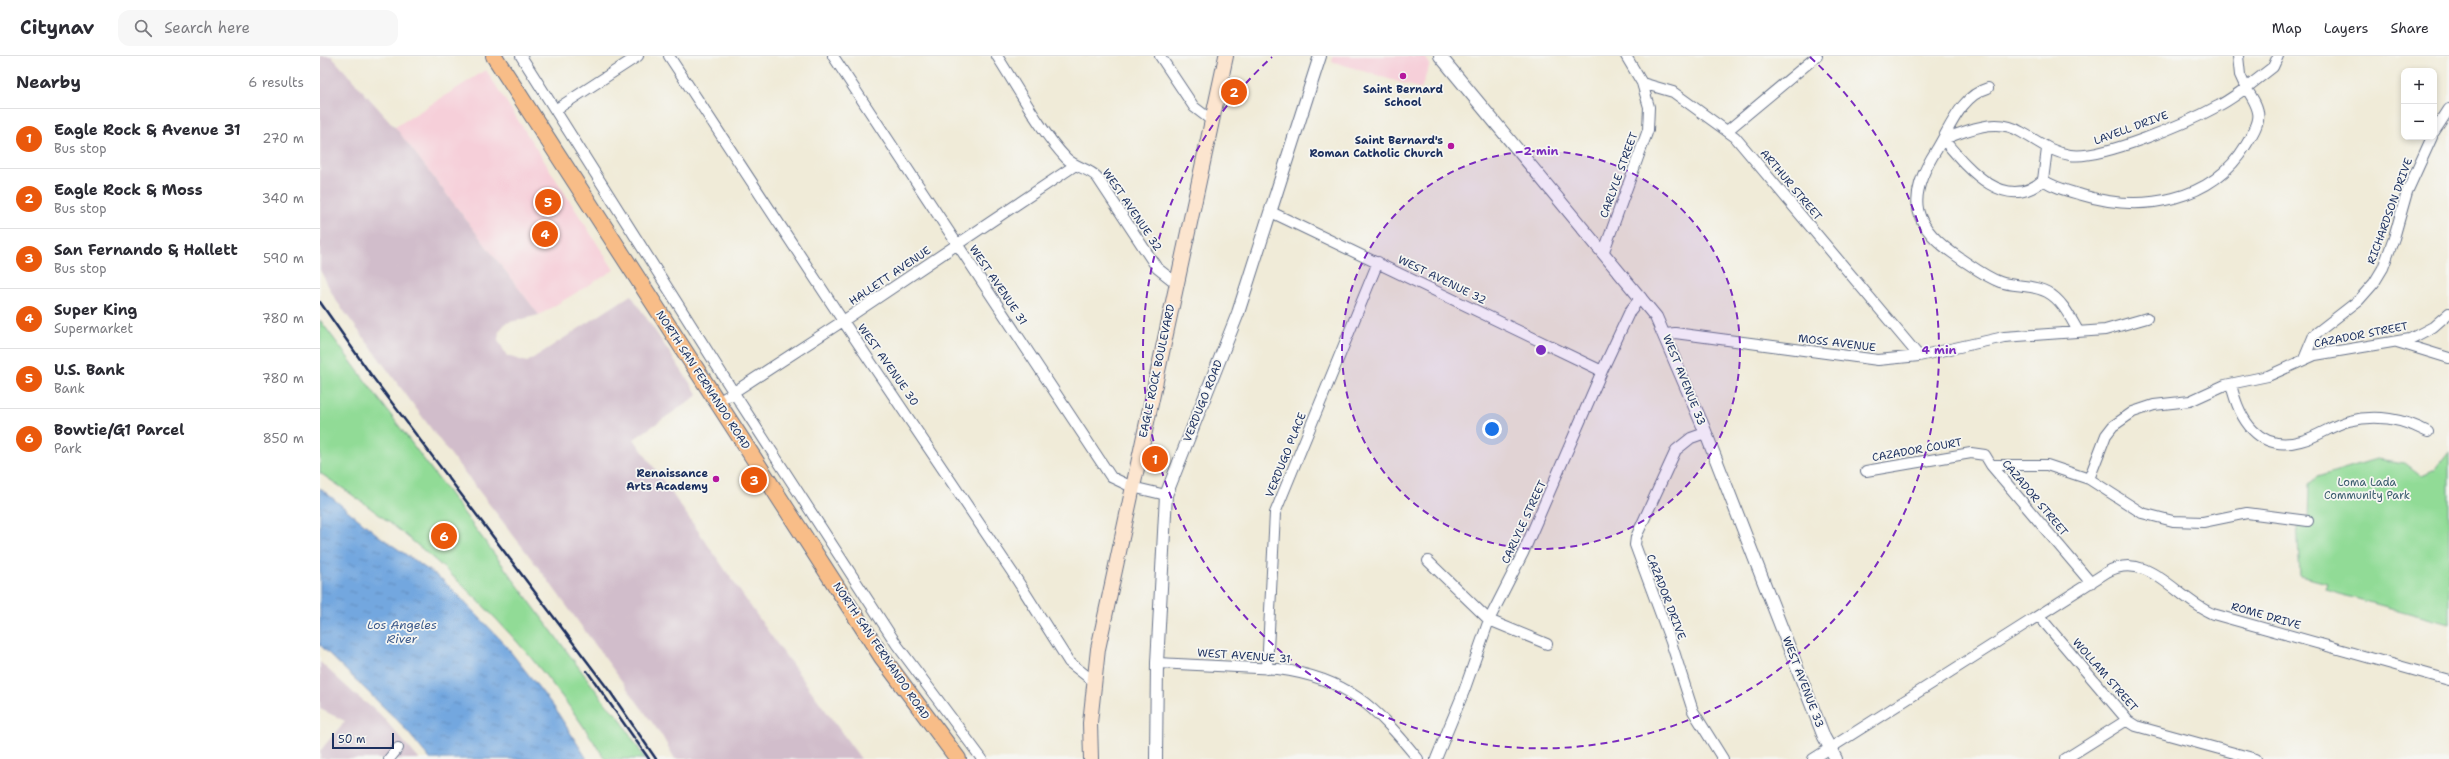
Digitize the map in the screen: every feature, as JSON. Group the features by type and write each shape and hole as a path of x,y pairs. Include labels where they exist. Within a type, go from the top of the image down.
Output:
{"main road":[{"name":"NORTH SAN FERNANDO ROAD","path":"494,56 882,657 958,759"},
{"name":"EAGLE ROCK BOULEVARD","path":"1091,759 1090,723 1093,681 1132,487 1226,56"}],"street":[{"name":"NORTH SAN FERNANDO ROAD","path":"521,56 734,393 897,645 982,759"},
{"path":"555,110 638,56"},
{"name":"WEST AVENUE 30","path":"669,56 843,321 1012,572 1069,662 1093,681"},
{"name":"WEST AVENUE 31","path":"833,56 1111,477 1132,487 1166,494"},
{"name":"WEST AVENUE 32","path":"997,56 1058,150 1074,166 1087,169 1097,177 1157,268 1176,283"},
{"path":"1160,56 1194,107 1211,120"},
{"name":"VERDUGO ROAD","path":"1156,759 1157,662 1166,494 1238,313 1320,56"},
{"name":"WEST AVENUE 33","path":"1440,56 1604,251 1656,317 1665,334 1705,433 1829,749 1836,759"},
{"path":"1626,56 1642,83"},
{"path":"1727,131 1817,56"},
{"path":"2043,180 2055,188 2115,202 2148,203 2183,196 2198,190 2224,172 2251,137 2257,122 2259,108 2246,88 2240,75 2238,56"},
{"name":"LAVELL DRIVE","path":"1943,139 1983,126 2001,125 2021,131 2047,148 2059,153 2082,156 2109,151 2207,112 2246,88 2273,67 2278,56"},
{"name":"CARLYLE STREET","path":"1604,251 1648,130 1649,107 1642,83"},
{"name":"ARTHUR STREET","path":"1642,83 1673,92 1735,137 1919,356"},
{"path":"1988,88 1967,99 1927,164 1918,186 1918,208 1926,229 1940,245 1989,277 2009,285 2038,288 2054,297 2062,304 2078,331"},
{"path":"2437,127 2449,109"},
{"path":"1943,139 1974,174 1992,186 2021,190 2035,187 2043,180 2047,148"},
{"name":"RICHARDSON DRIVE","path":"2304,359 2314,335 2359,300 2374,283 2383,268 2389,253 2407,192 2431,140"},
{"name":"HALLETT AVENUE","path":"717,403 843,321 1074,166"},
{"name":"WEST AVENUE 32","path":"1271,212 1378,262 1602,371"},
{"name":"VERDUGO PLACE","path":"1267,669 1275,514 1378,262"},
{"name":"CARLYLE STREET","path":"1436,759 1464,691 1490,620 1526,546 1602,371 1630,311 1641,297"},
{"name":"CAZADOR STREET","path":"1991,465 2047,465 2089,479 2102,441 2113,426 2122,418 2141,408 2190,401 2231,384 2268,376 2304,359 2326,353 2397,342 2422,334 2449,314"},
{"name":"MOSS AVENUE","path":"1665,334 1675,333 1878,360 1919,356 2004,337 2105,330 2147,318"},
{"path":"2397,342 2449,358"},
{"path":"2231,384 2237,407 2243,420 2259,435 2274,441 2300,442 2336,425 2362,418 2389,419 2406,422 2428,432"},
{"name":"CAZADOR DRIVE","path":"1705,433 1692,438 1676,450 1636,537 1636,545 1671,642 1693,711 1723,759"},
{"name":"CAZADOR COURT","path":"1866,472 1971,453 1985,455 1991,465"},
{"name":"CAZADOR STREET","path":"1991,465 2091,582"},
{"path":"2089,479 2142,513 2173,522 2203,522 2247,513 2308,521"},
{"path":"1428,561 1490,620 1547,644"},
{"name":"ROME DRIVE","path":"2091,582 2116,567 2139,565 2201,608 2213,614 2449,680"},
{"path":"1812,759 2040,616 2091,582"},
{"name":"WOLLAM STREET","path":"2040,616 2127,720 2136,726 2256,759"},
{"name":"WEST AVENUE 31","path":"1157,662 1267,669 1313,676 1357,696 1389,723 1418,759"},
{"path":"2065,759 2127,720"},
{"path":"389,759 398,748"}],"shaded area":[{"path":"320,56 331,56 395,127 539,315 506,323 499,331 498,340 507,356 527,362 631,295 698,395 634,439 772,637 861,759 675,759 662,736 544,575 438,438 335,299 320,270"},
{"name":"Saint Bernard School","path":"1333,56 1424,56 1430,64 1421,89 1331,61"},
{"path":"486,70 614,270 539,315 395,127"},
{"path":"320,662 358,697 379,713 419,759 320,759 320,751 345,721 320,709"}],"green space":[{"path":"320,320 606,704 619,717 645,759 605,759 577,717 546,676 513,637 478,601 441,566 402,533 362,502 320,473"},
{"name":"Loma Lada Community Park","path":"2449,452 2449,624 2325,590 2327,583 2300,576 2297,523 2308,521 2309,484 2317,477 2376,459 2405,463 2422,476 2435,470"}],"water":[{"name":"Los Angeles River","path":"320,488 379,536 444,581 502,641 554,707 587,759 430,759 401,724 320,645"}],"railway":[{"path":"320,302 371,375 611,693 656,759"},
{"path":"587,671 649,759"}],"place":[{"name":"Saint Bernard School","path":"1403,76"},
{"name":"Eagle Rock & Moss","path":"1234,92"},
{"name":"Saint Bernard's Roman Catholic Church","path":"1451,146"},
{"name":"U.S. Bank","path":"548,202"},
{"name":"Super King","path":"545,234"},
{"name":"Eagle Rock & Avenue 31","path":"1155,459"},
{"name":"Renaissance Arts Academy","path":"716,479"},
{"name":"San Fernando & Hallett","path":"754,480"},
{"name":"Bowtie/G1 Parcel","path":"444,536"}]}
